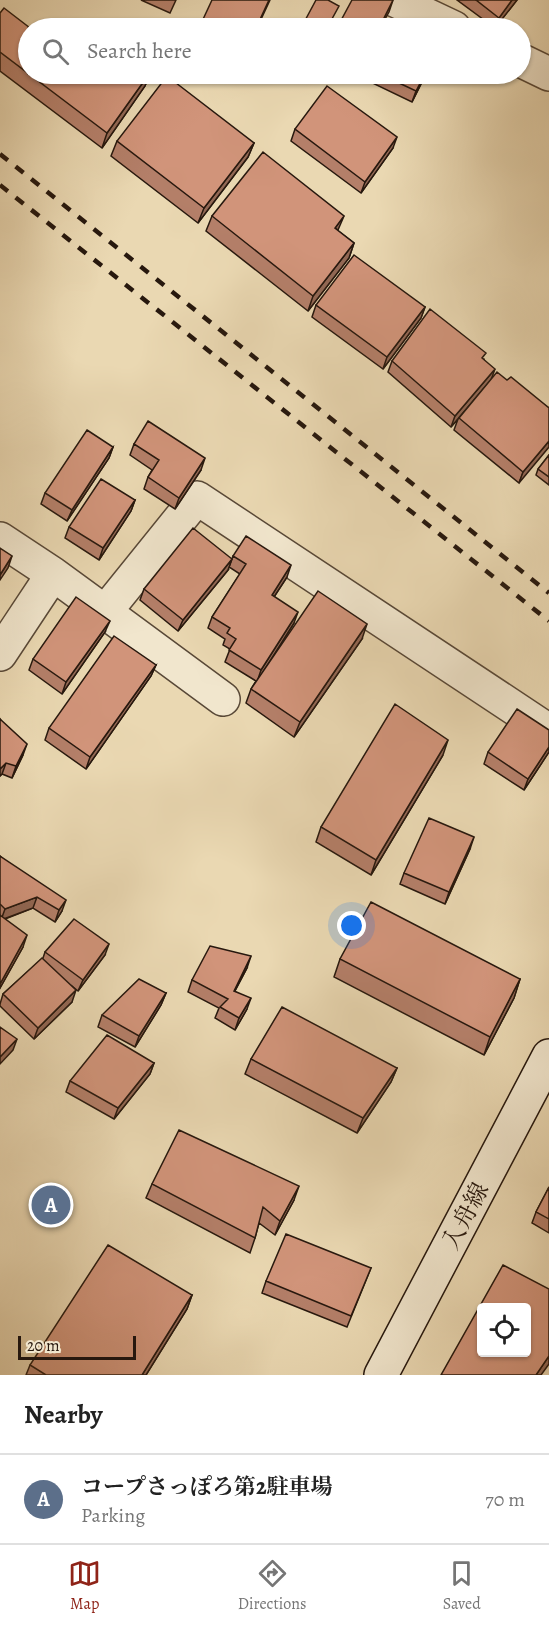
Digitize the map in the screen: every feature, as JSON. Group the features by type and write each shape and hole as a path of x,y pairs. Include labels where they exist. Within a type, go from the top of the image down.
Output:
{"street":[{"path":"395,0 433,18"},
{"path":"105,612 197,498 549,731"},
{"path":"0,539 53,574 223,699"},
{"path":"0,654 53,574"},
{"name":"入舟線","path":"381,1375 549,1056"}],"building":[{"path":"212,0 269,0 261,18 204,18"},
{"path":"316,0 328,0 339,6 332,18 306,18"},
{"path":"352,0 393,0 384,18 342,18"},
{"path":"476,0 512,0 499,18"},
{"path":"4,8 18,19 18,66 0,52 0,13"},
{"path":"42,84 142,84 107,133"},
{"path":"161,84 177,84 254,143 204,208 117,141"},
{"path":"401,84 420,84 416,91"},
{"path":"327,86 397,137 365,182 295,129"},
{"path":"263,152 344,216 335,228 354,243 313,296 212,216"},
{"path":"354,255 425,307 387,357 316,305"},
{"path":"430,309 486,353 482,358 495,369 455,416 392,361"},
{"path":"497,372 507,380 511,377 549,408 549,441 523,472 459,418"},
{"path":"148,421 205,458 179,498 148,477 159,460 134,444"},
{"path":"87,430 113,447 72,510 45,493"},
{"path":"549,455 549,477 538,469"},
{"path":"101,479 135,500 103,548 69,527"},
{"path":"193,528 232,559 183,620 144,589"},
{"path":"246,536 291,565 272,595 298,612 261,670 229,650 236,639 227,633 230,628 212,617 246,564 233,556"},
{"path":"0,548 12,556 0,575"},
{"path":"318,591 367,624 300,722 251,689"},
{"path":"76,597 110,621 66,682 33,659"},
{"path":"114,636 156,665 90,757 49,728"},
{"path":"395,704 448,740 376,860 321,827"},
{"path":"517,709 549,730 549,747 528,779 488,752"},
{"path":"0,719 27,744 16,766 6,763 0,769"},
{"path":"429,818 474,837 449,892 404,873"},
{"path":"0,856 66,900 59,910 37,897 5,909 0,904"},
{"path":"371,902 520,979 490,1037 340,959"},
{"path":"0,915 27,935 0,984"},
{"path":"74,919 109,944 83,980 45,952"},
{"path":"210,946 251,956 234,991 251,998 239,1018 220,1007 228,999 192,980"},
{"path":"42,958 76,990 38,1028 3,994"},
{"path":"139,979 166,993 139,1036 102,1015"},
{"path":"282,1007 397,1068 363,1118 251,1059"},
{"path":"0,1027 17,1039 0,1057"},
{"path":"107,1035 154,1063 118,1108 70,1081"},
{"path":"179,1130 299,1186 280,1221 263,1207 255,1238 152,1184"},
{"path":"549,1187 549,1219 536,1212"},
{"path":"286,1234 371,1268 351,1316 266,1281"},
{"path":"108,1245 192,1295 142,1375 46,1375 30,1365"},
{"path":"503,1265 549,1289 549,1356 536,1375 441,1375 477,1311 477,1357 531,1357 531,1303 482,1303"}],"railway":[{"path":"0,154 549,593"},
{"path":"0,185 549,621"}],"place":[{"name":"コープさっぽろ第2駐車場","path":"51,1205"}]}
